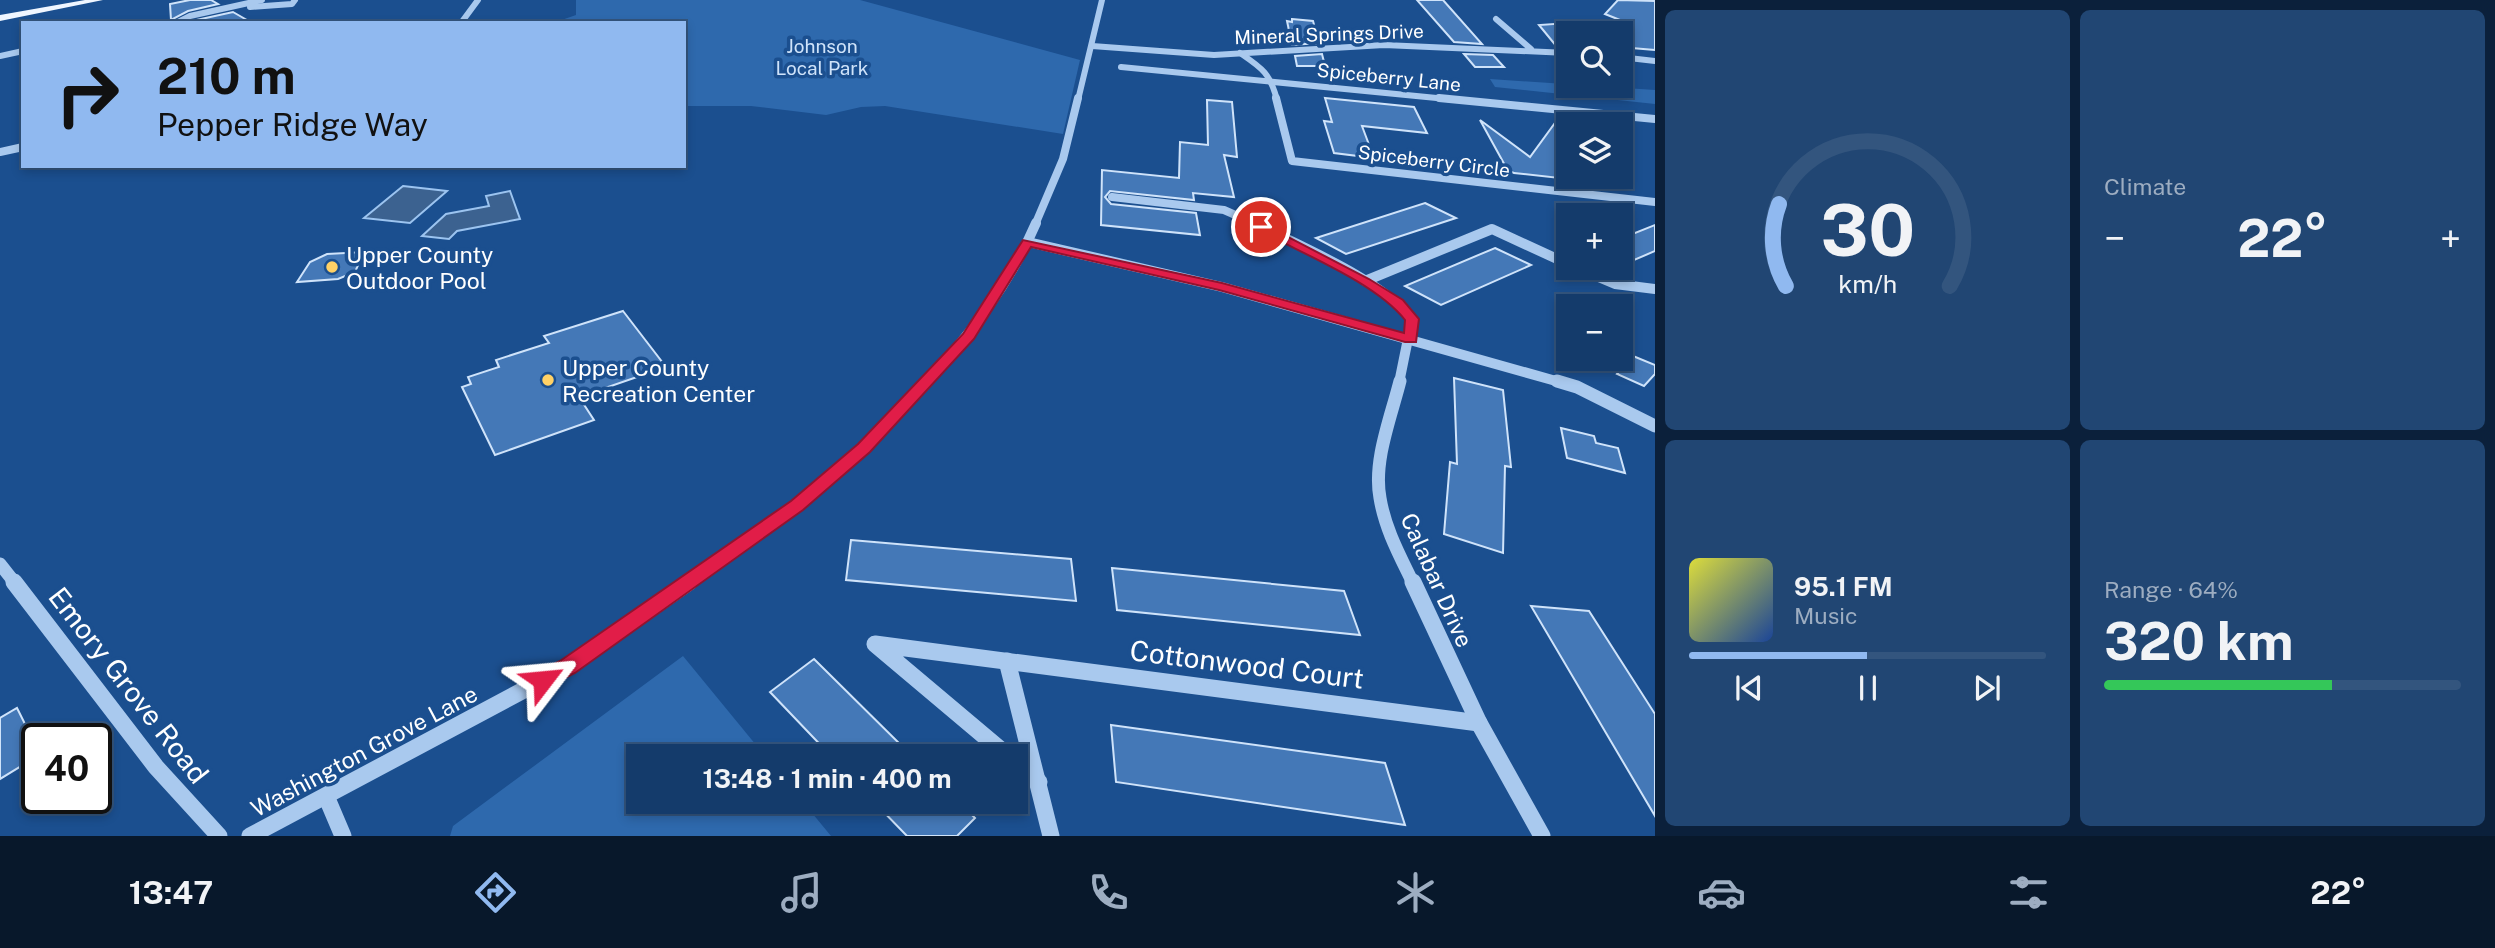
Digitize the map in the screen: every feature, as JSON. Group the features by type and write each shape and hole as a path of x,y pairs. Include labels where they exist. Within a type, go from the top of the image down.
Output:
{"main road":[{"path":"0,8 52,0"},
{"path":"0,18 99,0"}],"street":[{"path":"180,21 190,16 262,0"},
{"path":"236,6 279,7 292,4 295,0"},
{"path":"462,21 478,0"},
{"name":"Washington Grove Lane","path":"250,836 567,667 797,506 864,448 969,336 1028,242 1063,159 1102,0"},
{"path":"1496,19 1532,50"},
{"name":"Mineral Springs Drive","path":"1092,46 1182,54 1384,45 1556,52"},
{"path":"3,55 21,51"},
{"path":"1240,53 1264,70 1272,81"},
{"path":"1633,58 1655,61"},
{"name":"Spiceberry Lane","path":"1121,67 1655,119"},
{"name":"Spiceberry Circle","path":"1272,81 1292,161 1655,202"},
{"path":"0,152 21,147"},
{"name":"Calabar Drive","path":"1112,197 1224,210 1241,216 1364,281 1398,302 1412,319 1410,339 1381,459 1380,495 1387,527 1479,723 1542,836"},
{"path":"1364,281 1492,229 1556,258"},
{"path":"1028,242 1222,287 1577,387 1655,426"},
{"path":"1606,280 1615,284 1655,289"},
{"name":"Emory Grove Road","path":"0,564 156,767 219,836"},
{"name":"Cottonwood Court","path":"995,744 875,644 1479,723"},
{"path":"1007,661 1051,836"},
{"path":"1028,772 1039,782"},
{"path":"326,796 343,836"}],"green space":[{"name":"Johnson Local Park","path":"576,0 860,0 1080,60 1063,134 885,106 861,107 826,115 751,106 686,106 686,21 559,21 576,15"},
{"path":"1490,79 1556,83 1556,93 1495,87"},
{"path":"1633,89 1655,90 1655,104 1599,98 1633,98"},
{"path":"683,656 755,744 626,744 626,814 813,814 831,836 450,836 453,826"}],"shaded area":[{"path":"403,186 447,191 410,223 364,218"},
{"path":"510,191 520,219 457,231 449,239 422,236 446,214 489,206 486,196"}],"building":[{"path":"211,0 218,4 188,11 171,20 170,4"},
{"path":"1417,0 1443,0 1482,44 1454,42"},
{"path":"1618,0 1655,1 1655,50 1633,48 1633,21 1620,21 1605,14"},
{"path":"233,12 249,21 192,21"},
{"path":"1292,19 1313,21 1319,43 1292,45 1287,21 1292,22"},
{"path":"1556,24 1556,46 1539,25"},
{"path":"1322,54 1325,66 1297,66 1295,56"},
{"path":"1464,54 1493,55 1504,67 1475,67"},
{"path":"1325,98 1414,107 1427,133 1362,126 1374,158 1334,153 1324,121 1332,122"},
{"path":"1207,100 1232,102 1237,157 1224,155 1234,197 1193,193 1194,200 1110,191 1105,197 1111,204 1196,213 1200,235 1101,225 1102,170 1179,178 1180,142 1208,145"},
{"path":"1480,120 1530,157 1556,121 1556,178 1514,173 1507,169"},
{"path":"1425,203 1456,218 1346,254 1316,238"},
{"path":"1655,225 1655,251 1633,260 1633,234"},
{"path":"1495,248 1531,265 1441,305 1405,286"},
{"name":"Upper County Outdoor Pool","path":"364,252 355,272 338,279 297,282 310,262 327,254"},
{"name":"Upper County Recreation Center","path":"623,311 666,367 579,397 594,420 495,455 462,387 471,384 468,377 499,367 496,360 549,343 544,336"},
{"path":"1633,356 1655,365 1655,374 1644,386 1617,374 1620,371 1633,371"},
{"path":"1454,378 1503,390 1511,467 1505,466 1503,553 1444,534 1450,462 1457,464"},
{"path":"1561,428 1594,436 1596,443 1618,448 1625,473 1567,458"},
{"path":"851,540 1071,559 1076,601 846,580"},
{"path":"1112,568 1344,591 1360,635 1117,610"},
{"path":"1531,606 1589,611 1655,714 1655,816"},
{"path":"814,659 900,744 820,744 770,692"},
{"path":"17,708 24,723 21,723 21,766 0,779 0,718"},
{"path":"1111,725 1385,763 1405,825 1116,782"},
{"path":"886,814 971,814 975,818 957,836 907,836"}],"place":[{"name":"Upper County Outdoor Pool","path":"332,267"},
{"name":"Upper County Recreation Center","path":"548,380"}],"route":[{"path":"543,680 567,667 797,506 864,448 969,336 1028,242 1222,287 1410,339 1412,319 1398,302 1261,227"}]}
